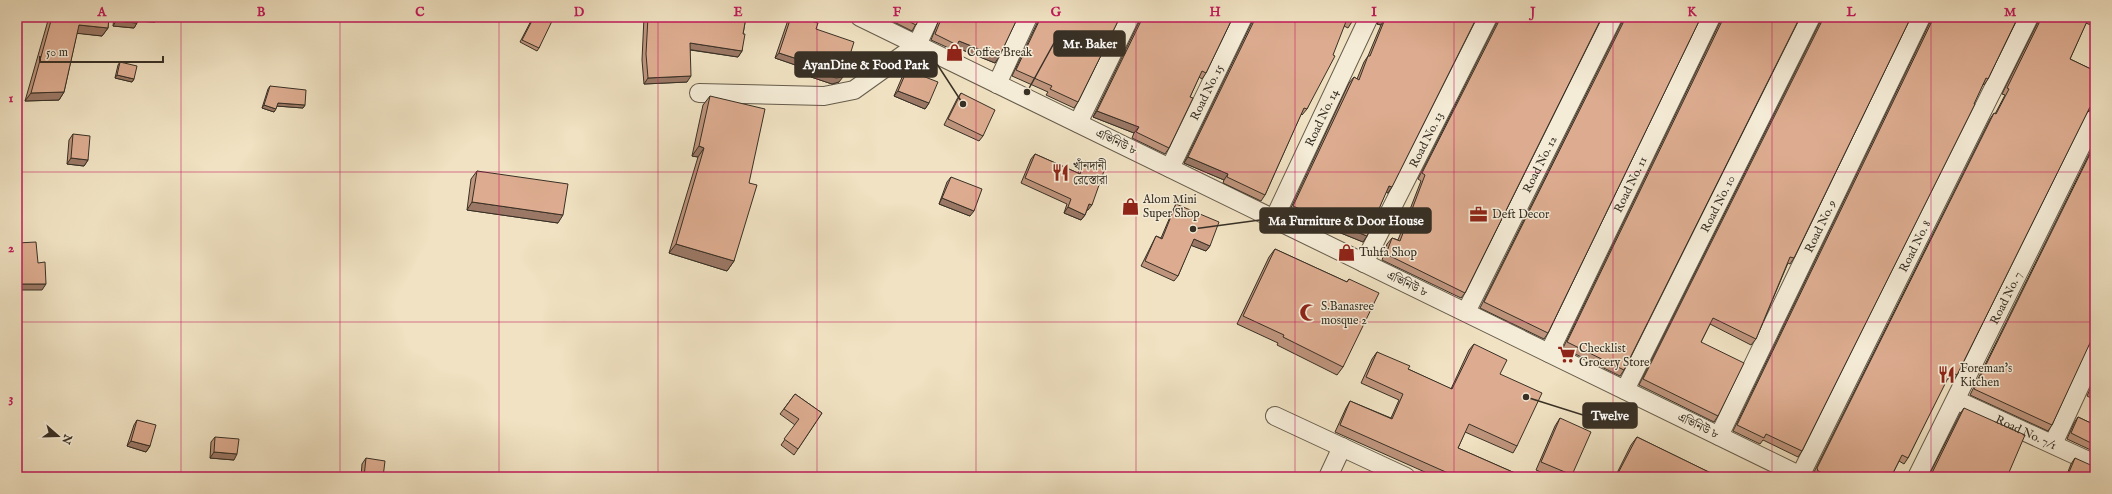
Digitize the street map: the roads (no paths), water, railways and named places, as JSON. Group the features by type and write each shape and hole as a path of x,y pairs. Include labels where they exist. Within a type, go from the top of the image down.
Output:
{"street":[{"name":"এভিনিউ ৮","path":"860,17 1802,476"},
{"path":"699,93 824,96 854,90 917,44 930,17"},
{"path":"997,84 1028,17"},
{"path":"1078,123 1130,17"},
{"name":"Road No. 15","path":"1170,168 1243,17"},
{"name":"Road No. 14","path":"1274,219 1369,17"},
{"name":"Road No. 13","path":"1364,263 1488,17"},
{"name":"Road No. 12","path":"1466,312 1613,17"},
{"name":"Road No. 11","path":"1549,353 1711,17"},
{"name":"Road No. 10","path":"1626,390 1811,17"},
{"name":"Road No. 9","path":"1719,436 1921,17"},
{"name":"Road No. 8","path":"1802,476 2029,17"},
{"name":"Road No. 7","path":"1917,477 2095,118"},
{"path":"2053,444 2095,353"},
{"name":"Road No. 7/1","path":"1956,400 2095,464"},
{"path":"1275,416 1406,477"},
{"path":"1328,477 1342,447"}],"place":[{"name":"Coffee Break","path":"954,52"},
{"name":"Mr. Baker","path":"1027,92"},
{"name":"AyanDine & Food Park","path":"963,104"},
{"name":"খাঁনদানী রেস্তোরা","path":"1060,173"},
{"name":"Alom Mini Super Shop","path":"1130,206"},
{"name":"Deft Decor","path":"1479,214"},
{"name":"Ma Furniture & Door House","path":"1193,229"},
{"name":"Tuhfa Shop","path":"1346,252"},
{"name":"S.Banasree mosque 2","path":"1308,313"},
{"name":"Checklist Grocery Store","path":"1566,355"},
{"name":"Foreman's Kitchen","path":"1947,375"},
{"name":"Twelve","path":"1526,397"}]}
